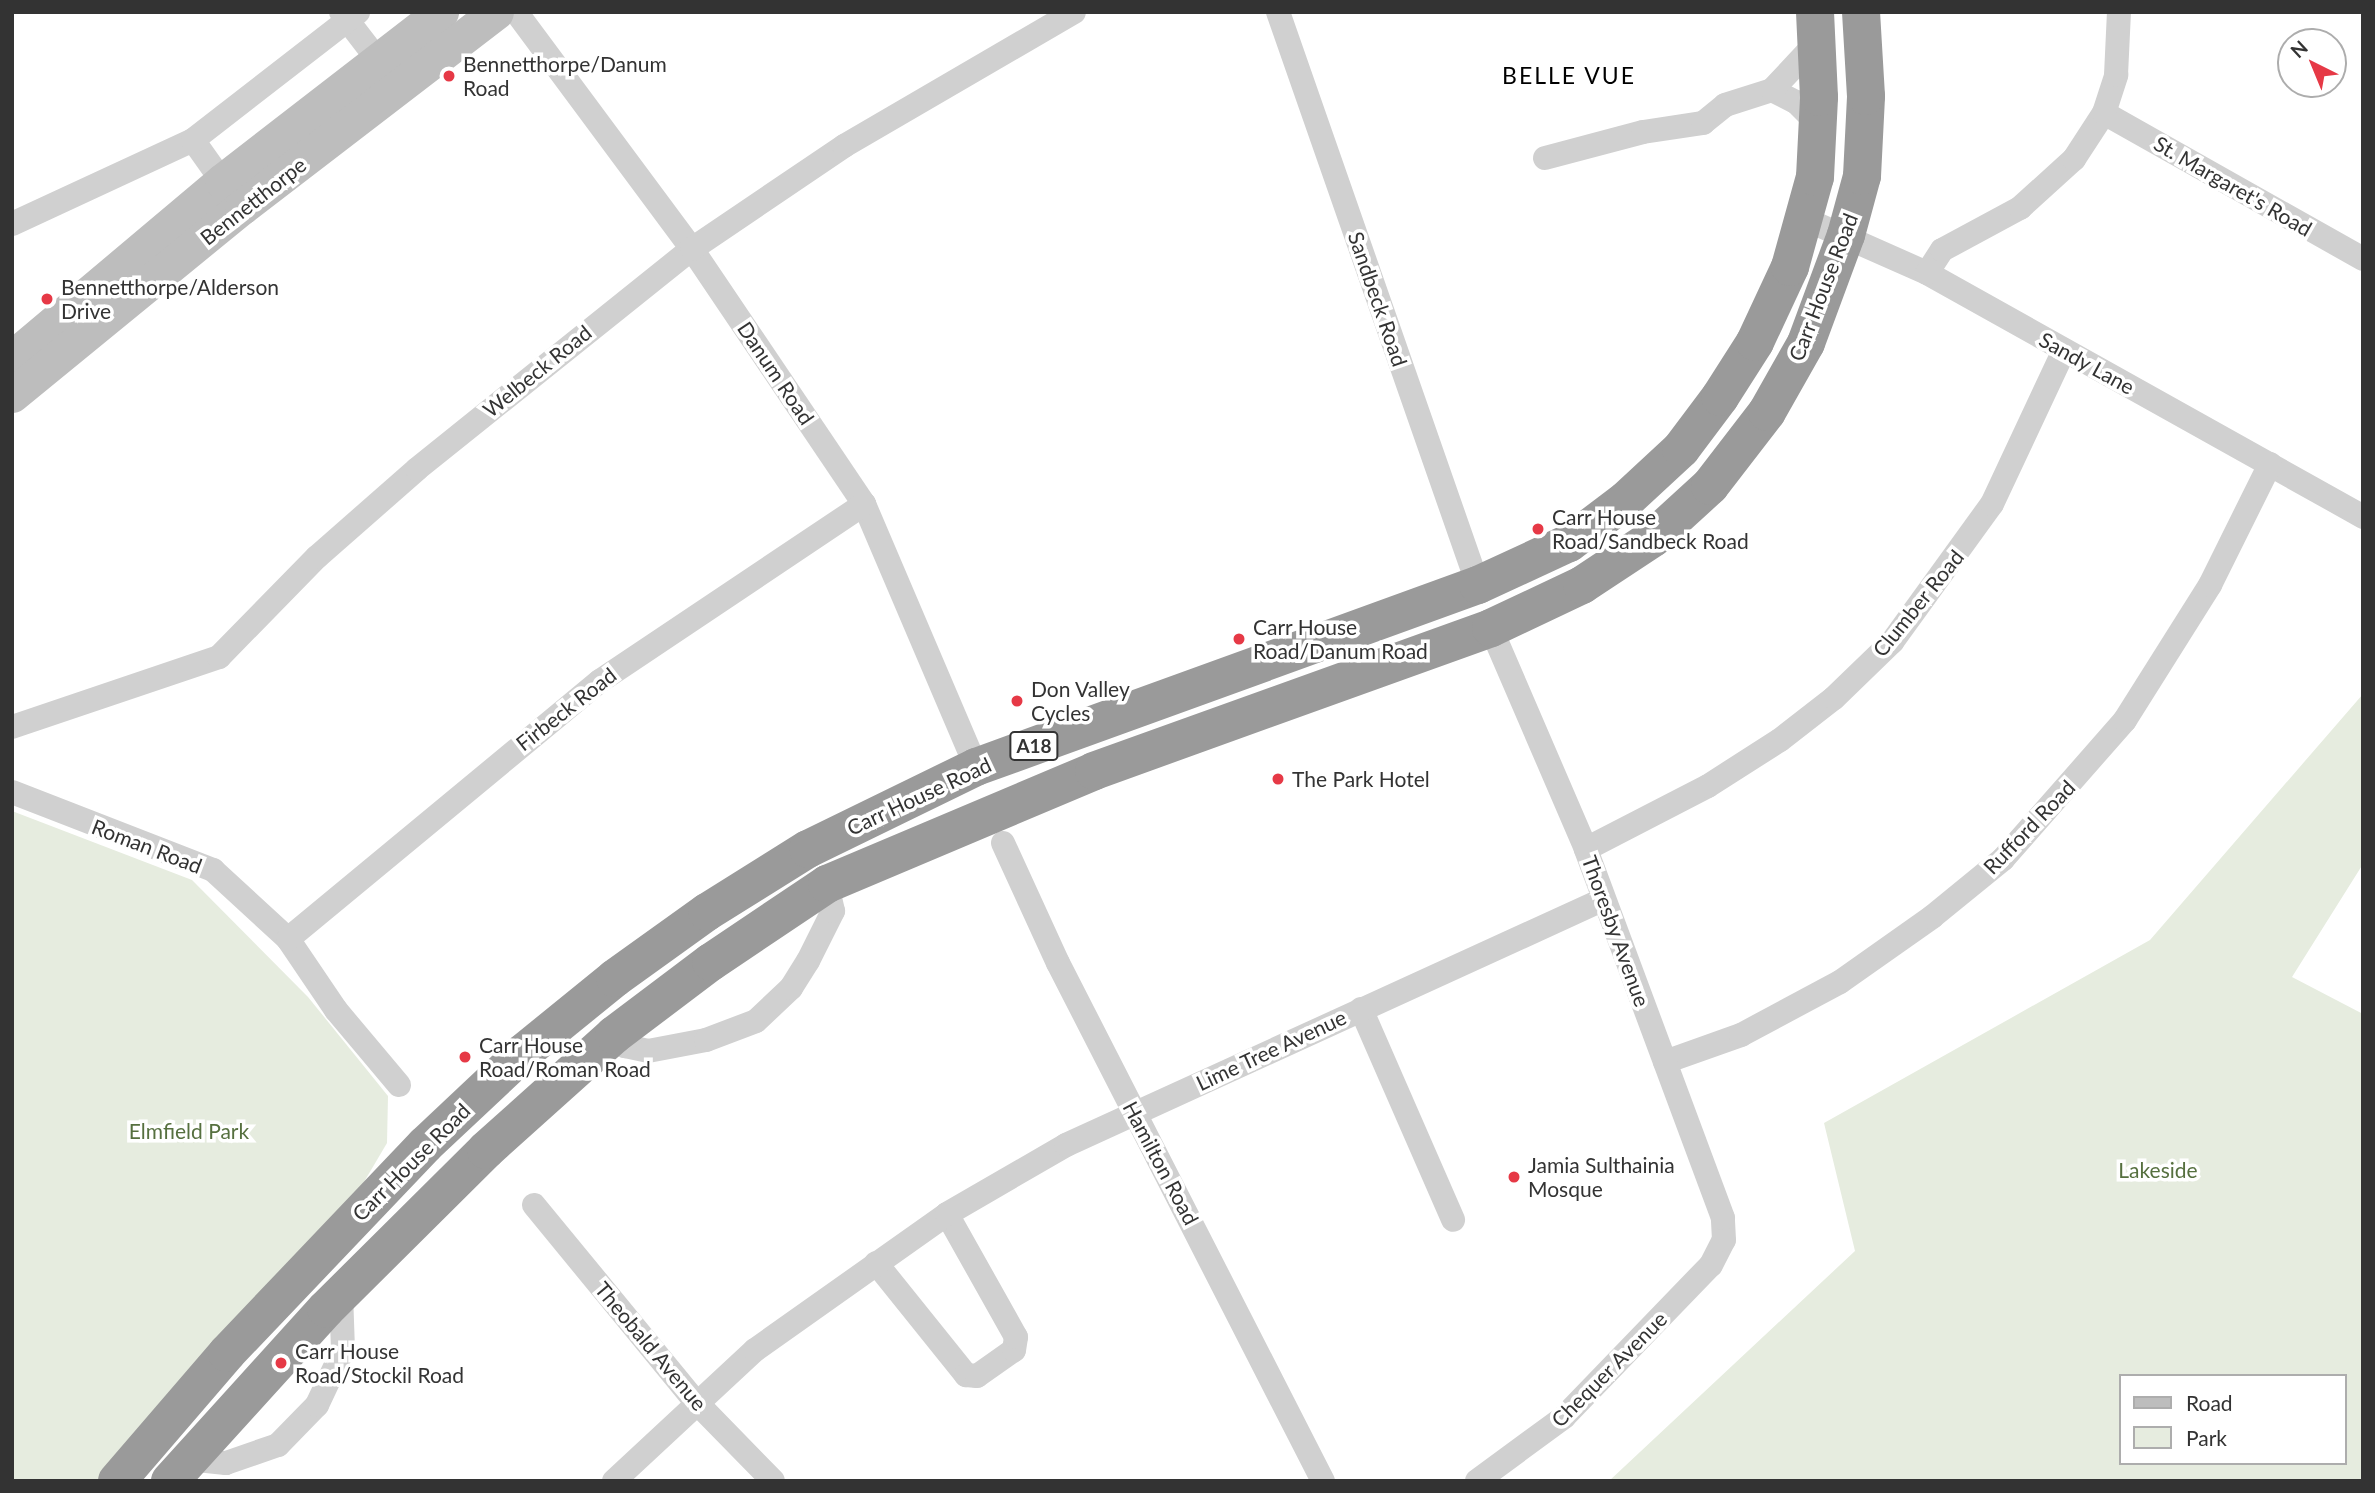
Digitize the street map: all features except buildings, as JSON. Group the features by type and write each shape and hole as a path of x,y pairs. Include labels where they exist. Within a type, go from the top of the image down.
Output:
{"highway":[{"name":"Carr House Road","path":"178,1470 341,1294 486,1150 614,1035 710,962 827,884 1094,771 1491,628 1582,585 1653,538 1710,486 1767,412 1807,343 1846,235 1862,176 1866,96 1861,12"},
{"name":"Carr House Road","path":"117,1481 334,1239 425,1145 524,1052 615,978 707,912 808,849 976,767 1478,585 1569,543 1626,500 1681,449 1755,342 1790,267 1815,177 1818,124 1816,27"}],"street":[{"name":"Bennetthorpe","path":"12,358 222,181 377,58 441,12"},
{"name":"Bennetthorpe","path":"12,395 243,207 400,89 496,12"},
{"name":"Danum Road","path":"516,12 692,249 864,504 976,767"},
{"name":"Welbeck Road","path":"12,727 219,657 317,557 417,469 692,249 844,146 1074,12"},
{"name":"Sandbeck Road","path":"1278,12 1478,585"},
{"path":"1927,273 1942,250 2020,208 2051,184 2074,159 2104,113 2116,75 2119,12"},
{"path":"12,224 192,140 349,15 400,89"},
{"path":"1545,158 1643,132 1703,123 1725,105 1772,90 1816,27"},
{"path":"1772,90 1796,102 1818,124"},
{"name":"St. Margaret's Road","path":"2104,113 2363,259"},
{"name":"Bennetthorpe","path":"192,140 222,181"},
{"name":"Sandy Lane","path":"1805,219 1927,273 2363,517"},
{"name":"Clumber Road","path":"1586,849 1708,786 1780,740 1834,698 1892,642 1992,504 2064,350"},
{"name":"Rufford Road","path":"1665,1062 1741,1035 1840,982 1932,917 2003,859 2125,720 2210,585 2270,464"},
{"name":"Firbeck Road","path":"288,939 600,681 864,504"},
{"name":"Thoresby Avenue","path":"1491,628 1586,849 1602,900 1723,1218 1724,1240"},
{"name":"Roman Road","path":"12,792 213,870 288,939 336,1010 399,1085"},
{"name":"Hamilton Road","path":"1003,843 1058,963 1323,1481"},
{"path":"614,1035 625,1046 648,1051 706,1040 755,1021 791,988 808,961 833,911 827,884"},
{"name":"Lime Tree Avenue","path":"614,1481 696,1402 765,1343 947,1214 1066,1145 1602,900"},
{"path":"1361,1009 1453,1220"},
{"name":"Theobald Avenue","path":"534,1205 696,1402 773,1481"},
{"path":"876,1263 966,1375 977,1376 1014,1350 1016,1337 947,1214"},
{"name":"Chequer Avenue","path":"1477,1481 1563,1417 1711,1265 1724,1240"},
{"name":"Carr House Road","path":"178,1470 226,1463 278,1444 317,1405 343,1350 341,1294"}],"green space":[{"name":"Lakeside","path":"2363,694 2363,864 2292,977 2363,1014 2363,1481 1609,1481 1855,1251 1824,1123 2150,940"},
{"name":"Elmfield Park","path":"12,811 192,880 308,997 388,1096 387,1143 325,1248 117,1481 12,1481"}],"place":[{"name":"Bennetthorpe/Danum Road","path":"449,76"},
{"name":"Bennetthorpe/Alderson Drive","path":"47,299"},
{"name":"Carr House Road/Sandbeck Road","path":"1538,529"},
{"name":"Carr House Road/Danum Road","path":"1239,639"},
{"name":"Don Valley Cycles","path":"1017,701"},
{"name":"The Park Hotel","path":"1278,779"},
{"name":"Carr House Road/Roman Road","path":"465,1057"},
{"name":"Jamia Sulthainia Mosque","path":"1514,1177"},
{"name":"Carr House Road/Stockil Road","path":"281,1363"}],"district":[{"name":"BELLE VUE","path":"1569,75"}]}
